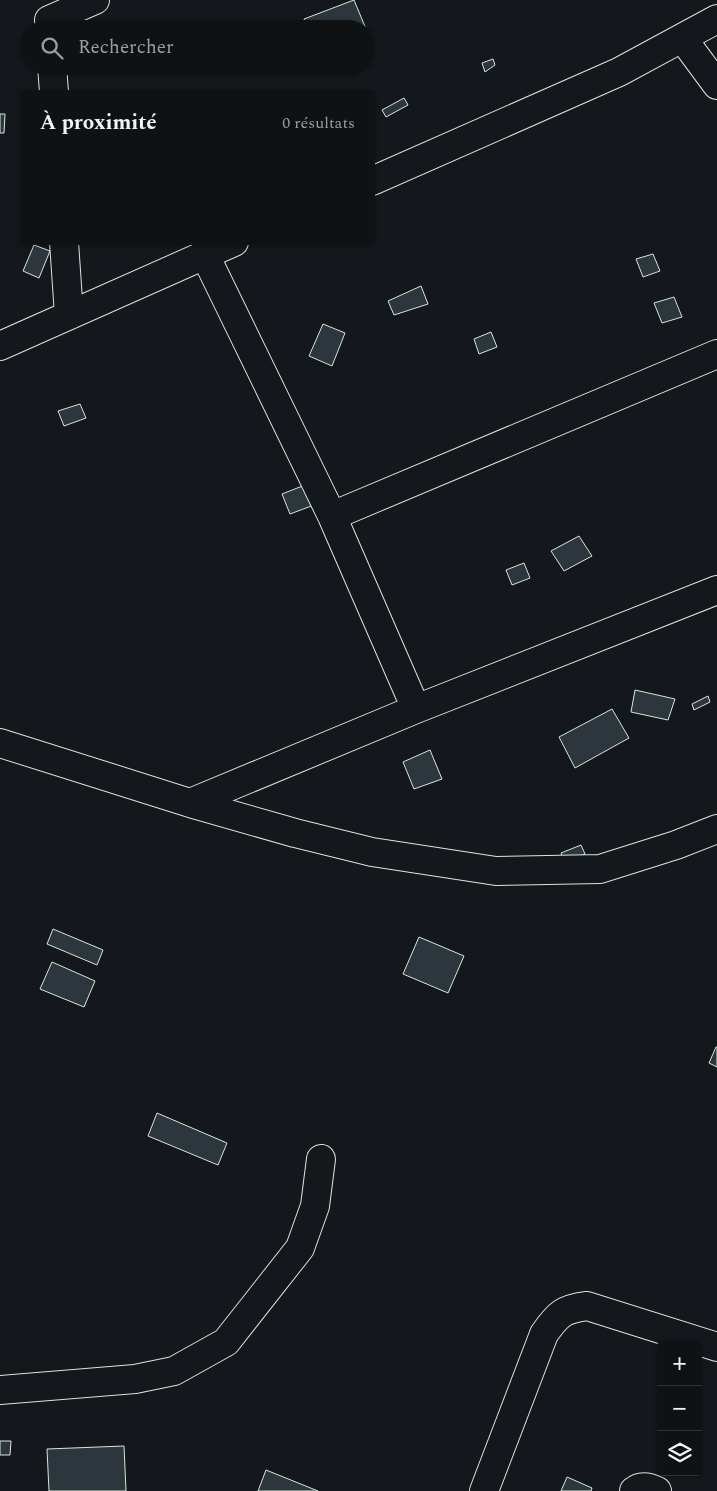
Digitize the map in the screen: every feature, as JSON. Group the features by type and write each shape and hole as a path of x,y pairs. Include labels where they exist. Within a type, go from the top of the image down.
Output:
{"street":[{"path":"49,16 95,0"},
{"path":"375,180 619,72 717,19"},
{"path":"683,39 717,85"},
{"path":"53,75 54,90"},
{"path":"64,245 69,315"},
{"path":"0,346 227,245"},
{"path":"205,255 332,516 416,709"},
{"path":"332,516 717,354"},
{"path":"190,803 416,709 717,590"},
{"path":"0,742 190,803 295,833 372,852 496,871 600,869 676,845 717,829"},
{"path":"0,1390 135,1379 174,1370 226,1342 300,1248 315,1206 321,1159"},
{"path":"484,1491 544,1334 555,1318 570,1308 588,1306 717,1347"},
{"path":"634,1491 641,1488 650,1488 657,1491"}],"building":[{"path":"354,0 362,20 304,20"},
{"path":"493,59 495,65 485,72 482,63"},
{"path":"404,98 408,105 386,117 382,110"},
{"path":"0,114 5,114 4,133 0,133"},
{"path":"34,245 50,251 39,278 23,271"},
{"path":"653,254 660,271 643,277 636,259"},
{"path":"421,286 428,304 394,315 388,301"},
{"path":"674,297 682,317 662,323 654,303"},
{"path":"323,324 345,333 332,366 309,356"},
{"path":"491,332 497,347 479,354 474,339"},
{"path":"80,404 86,418 64,426 58,411"},
{"path":"305,485 314,505 290,514 282,494"},
{"path":"579,536 592,556 564,571 551,551"},
{"path":"524,563 530,578 512,585 506,570"},
{"path":"635,690 675,699 668,720 631,712"},
{"path":"708,696 710,702 694,710 692,704"},
{"path":"612,709 629,738 575,768 559,737"},
{"path":"430,750 442,779 414,789 403,762"},
{"path":"581,845 585,854 564,862 561,853"},
{"path":"53,929 103,950 97,965 47,944"},
{"path":"419,937 464,956 448,993 403,974"},
{"path":"52,962 95,981 84,1007 40,989"},
{"path":"717,1047 717,1067 709,1063"},
{"path":"157,1113 227,1143 218,1165 148,1136"},
{"path":"0,1441 11,1441 10,1455 0,1455"},
{"path":"124,1446 126,1491 49,1491 47,1449"},
{"path":"266,1470 318,1491 258,1491"},
{"path":"567,1477 592,1488 591,1491 561,1491"}]}
